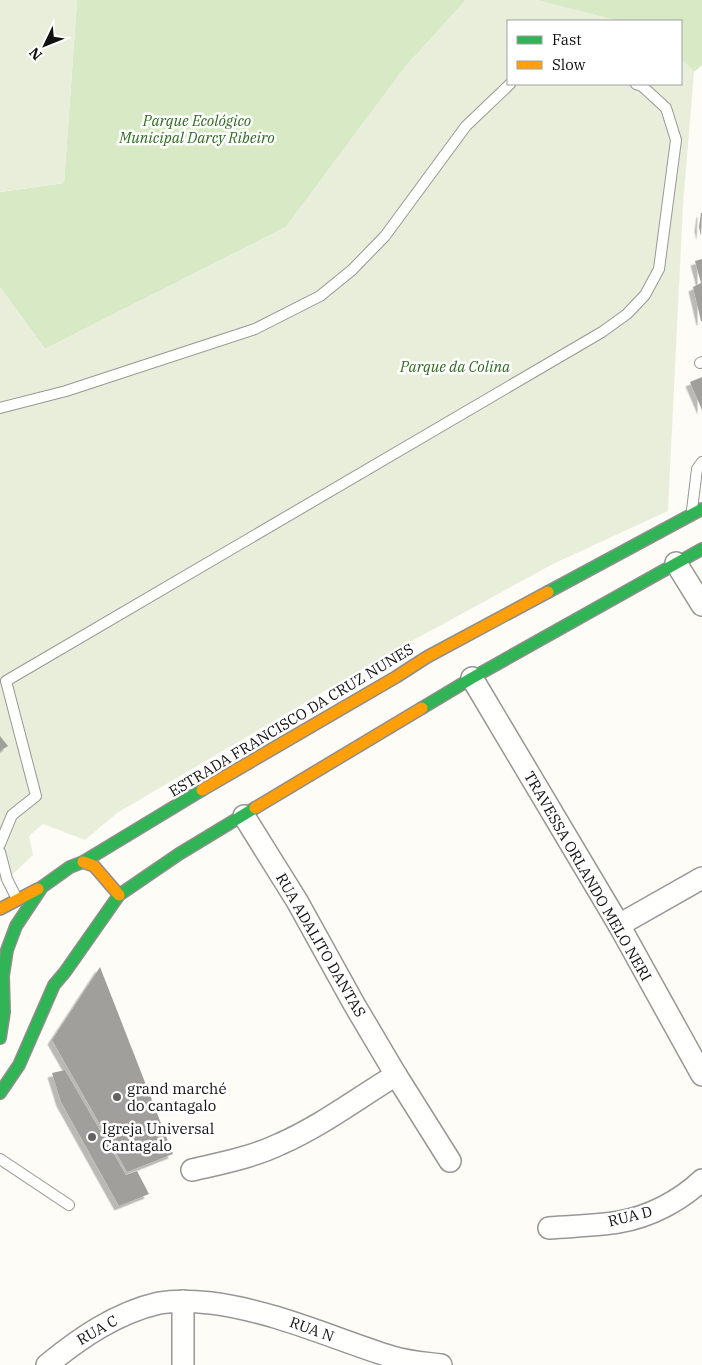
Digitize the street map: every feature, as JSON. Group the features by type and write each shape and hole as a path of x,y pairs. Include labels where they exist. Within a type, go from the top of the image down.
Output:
{"main road":[{"name":"ESTRADA FRANCISCO DA CRUZ NUNES","path":"0,1038 4,1012 1,975 7,950 16,926 42,887 70,867 83,862 174,806 396,677 427,657 697,511"},
{"path":"0,1093 19,1065 54,985 119,895 179,854 472,678 702,549"},
{"path":"83,862 94,866 119,895"},
{"path":"0,909 42,887"},
{"path":"1,975 17,987"},
{"path":"39,994 54,985"}],"street":[{"path":"676,563 702,605"},
{"name":"TRAVESSA ORLANDO MELO NERI","path":"472,678 619,926 702,1075"},
{"name":"RUA ADALITO DANTAS","path":"244,816 297,901 396,1075 450,1161"},
{"path":"619,926 702,878"},
{"path":"192,1170 258,1153 280,1144 302,1133 396,1075"},
{"name":"RUA D","path":"549,1228 620,1222 656,1211 692,1190 702,1180"},
{"path":"182,1300 183,1365"},
{"name":"RUA C","path":"47,1365 67,1348 114,1318 158,1304 182,1300"},
{"name":"RUA N","path":"182,1300 231,1306 279,1318 395,1358 441,1365"}],"lane":[{"path":"0,408 66,391 255,329 320,296 352,270 385,236 466,126 509,85"},
{"path":"0,844 12,815 36,796 3,683 602,332 627,314 644,296 659,269 676,140 666,108 639,85"},
{"path":"697,511 697,470 702,462"},
{"path":"0,852 6,879 17,900"},
{"path":"0,1159 69,1206"}],"green space":[{"path":"0,0 77,0 64,183 0,192"},
{"name":"Parque Ecológico Municipal Darcy Ribeiro","path":"77,0 466,0 405,67 286,227 45,349 0,287 0,192 64,183"},
{"name":"Parque da Colina","path":"466,0 536,0 614,20 507,20 507,85 682,85 682,60 694,72 683,205 668,511 553,564 388,654 117,813 85,840 43,824 29,836 33,855 13,874 0,881 0,287 45,349 286,227 405,67"},
{"path":"536,0 702,0 702,65 694,72 682,60 682,20 614,20"}],"building":[{"path":"702,213 701,236 699,227"},
{"path":"702,259 701,321 693,287 701,283 695,261"},
{"path":"702,377 702,410 690,382"},
{"path":"0,736 8,746 0,751"},
{"name":"grand marché do cantagalo","path":"100,967 173,1154 127,1172 52,1040"},
{"name":"Igreja Universal Cantagalo","path":"65,1070 126,1175 137,1171 149,1194 119,1206 61,1102 52,1073"}],"traffic: fast":[{"path":"548,592 702,509"},
{"path":"422,708 702,549"},
{"path":"0,1038 4,1012 3,976 7,950 16,926 42,887 70,867 83,862 202,790"},
{"path":"0,1093 19,1065 54,985 119,895 179,854 255,808"}],"traffic: slow":[{"path":"202,790 427,657 548,592"},
{"path":"255,808 422,708"},
{"path":"83,862 94,866 119,895"},
{"path":"0,909 38,889"}],"place":[{"name":"grand marché do cantagalo","path":"117,1097"},
{"name":"Igreja Universal Cantagalo","path":"92,1137"}]}
